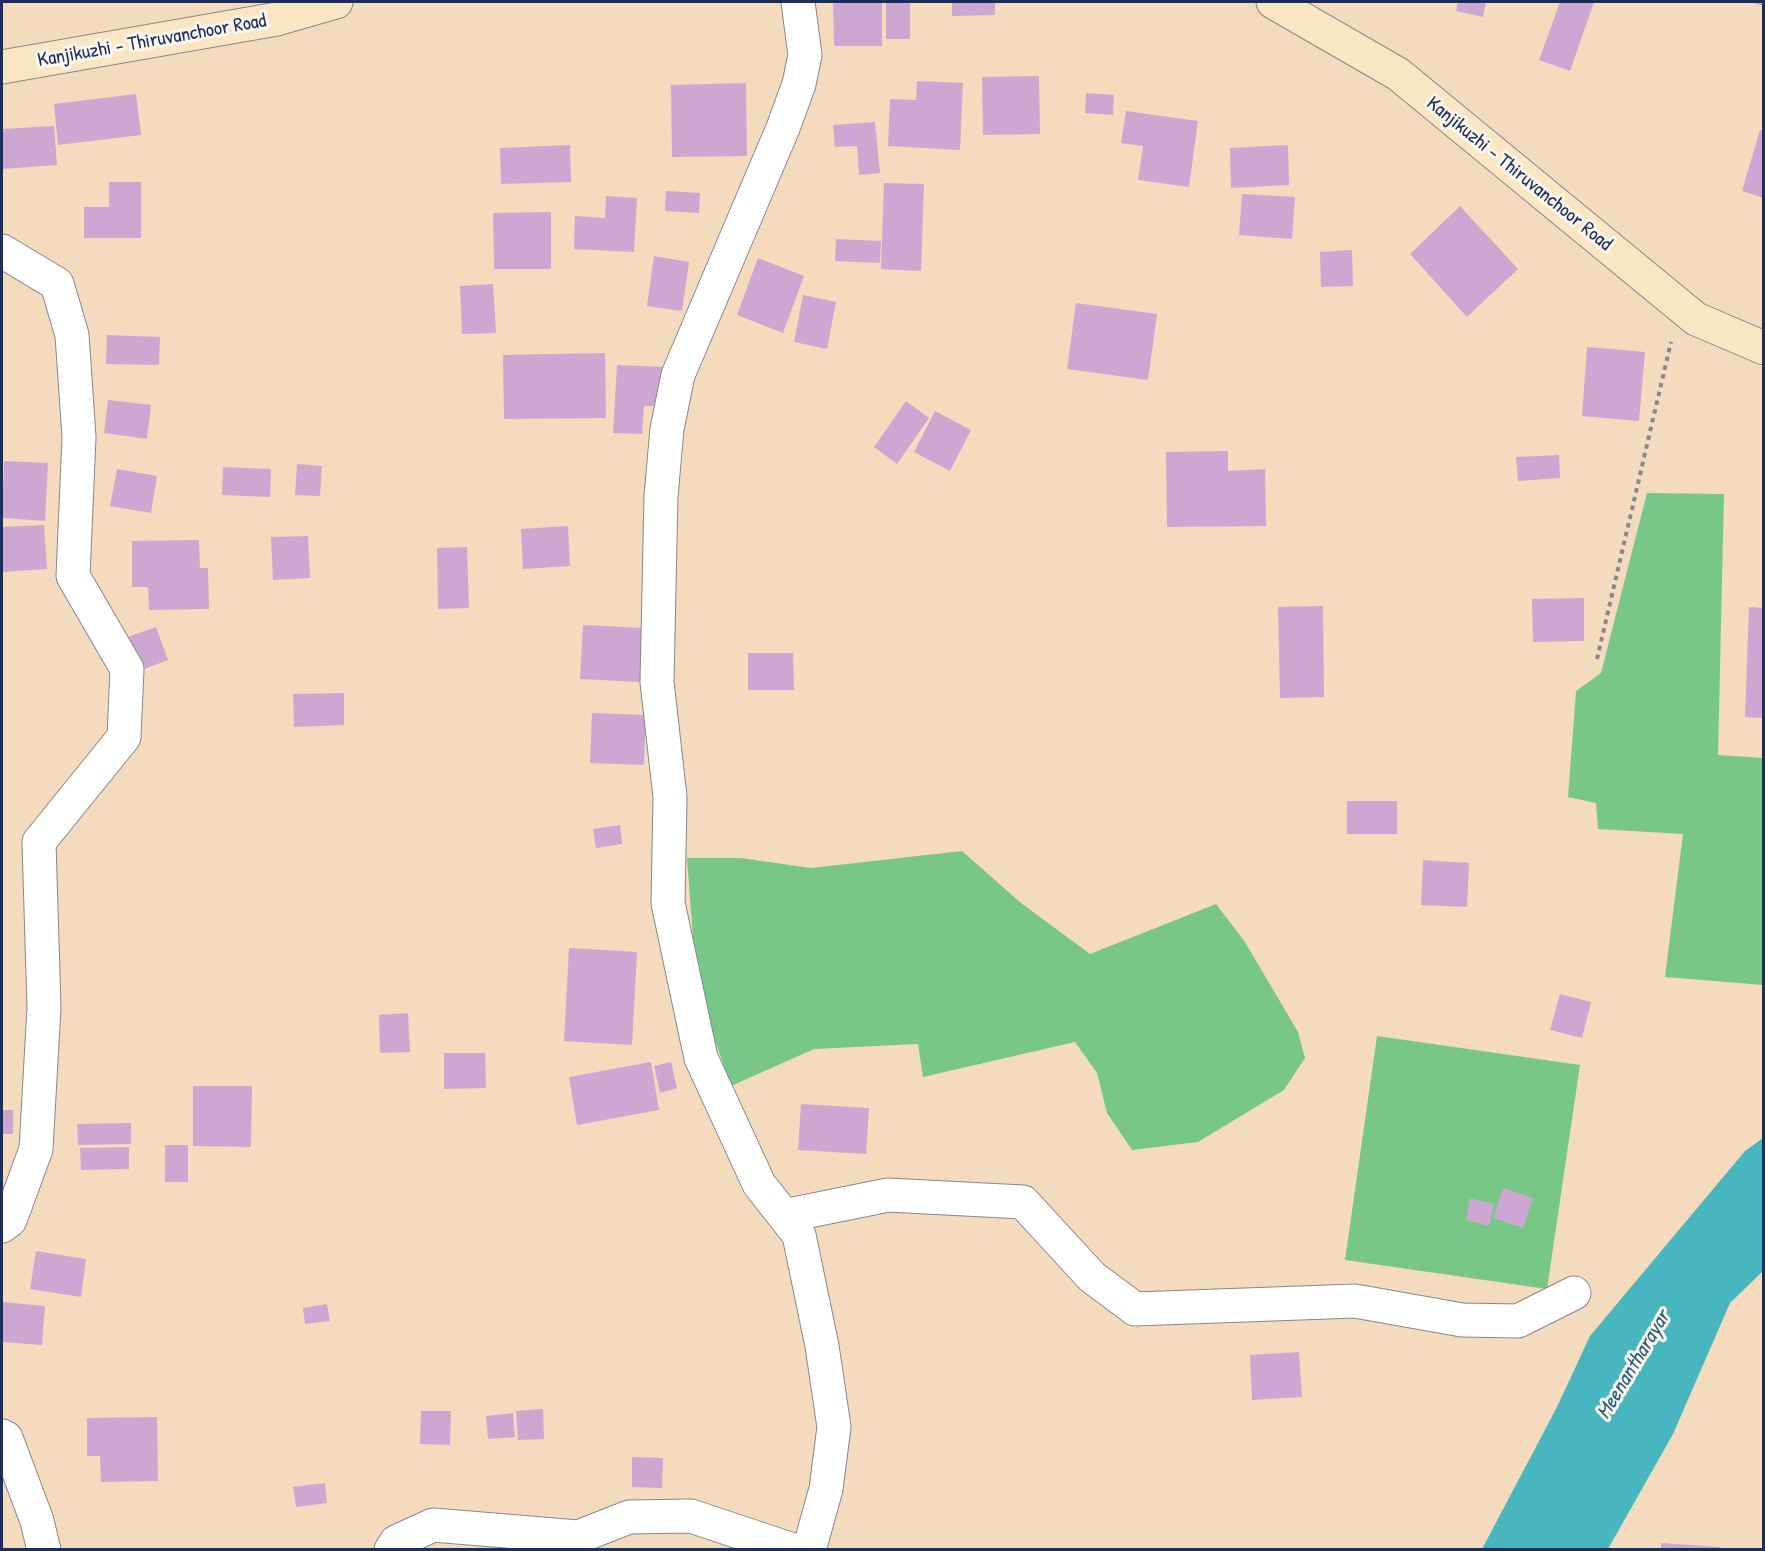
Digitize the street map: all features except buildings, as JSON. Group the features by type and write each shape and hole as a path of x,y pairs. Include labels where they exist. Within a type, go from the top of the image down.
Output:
{"main road":[{"name":"Kanjikuzhi - Thiruvanchoor Road","path":"2,67 277,19 336,2"},
{"name":"Kanjikuzhi - Thiruvanchoor Road","path":"1273,2 1398,74 1696,320 1764,348"}],"street":[{"path":"798,2 805,55 799,84 783,128 678,375 667,429 661,496 657,682 670,797 669,903 701,1058 759,1184 799,1235 822,1346 834,1427 826,1489 809,1550"},
{"path":"2,251 57,284 72,335 80,437 73,576 127,669 124,737 39,842 44,1008 36,1149 10,1220 2,1226"},
{"path":"784,1216 888,1195 1023,1202 1092,1277 1135,1309 1355,1301 1462,1320 1518,1321 1574,1293"},
{"path":"2,1436 6,1438 37,1521 44,1550"},
{"path":"391,1550 396,1542 433,1525 578,1537 629,1516 691,1516 793,1550"}],"path":[{"path":"1597,659 1680,306"}],"green space":[{"path":"1647,493 1724,494 1718,755 1763,758 1763,985 1665,977 1683,834 1598,829 1596,803 1568,797 1576,691 1601,673"},
{"path":"962,851 1021,903 1090,954 1216,904 1245,942 1298,1032 1305,1058 1284,1090 1198,1142 1132,1150 1107,1113 1097,1073 1075,1042 923,1077 918,1044 814,1049 731,1086 697,990 687,858 741,858 811,868"},
{"path":"1377,1036 1580,1065 1547,1289 1345,1260"}],"water":[{"name":"Meenantharayar","path":"1763,1138 1763,1271 1730,1303 1673,1434 1608,1549 1482,1549 1557,1407 1590,1336 1745,1151"}]}
